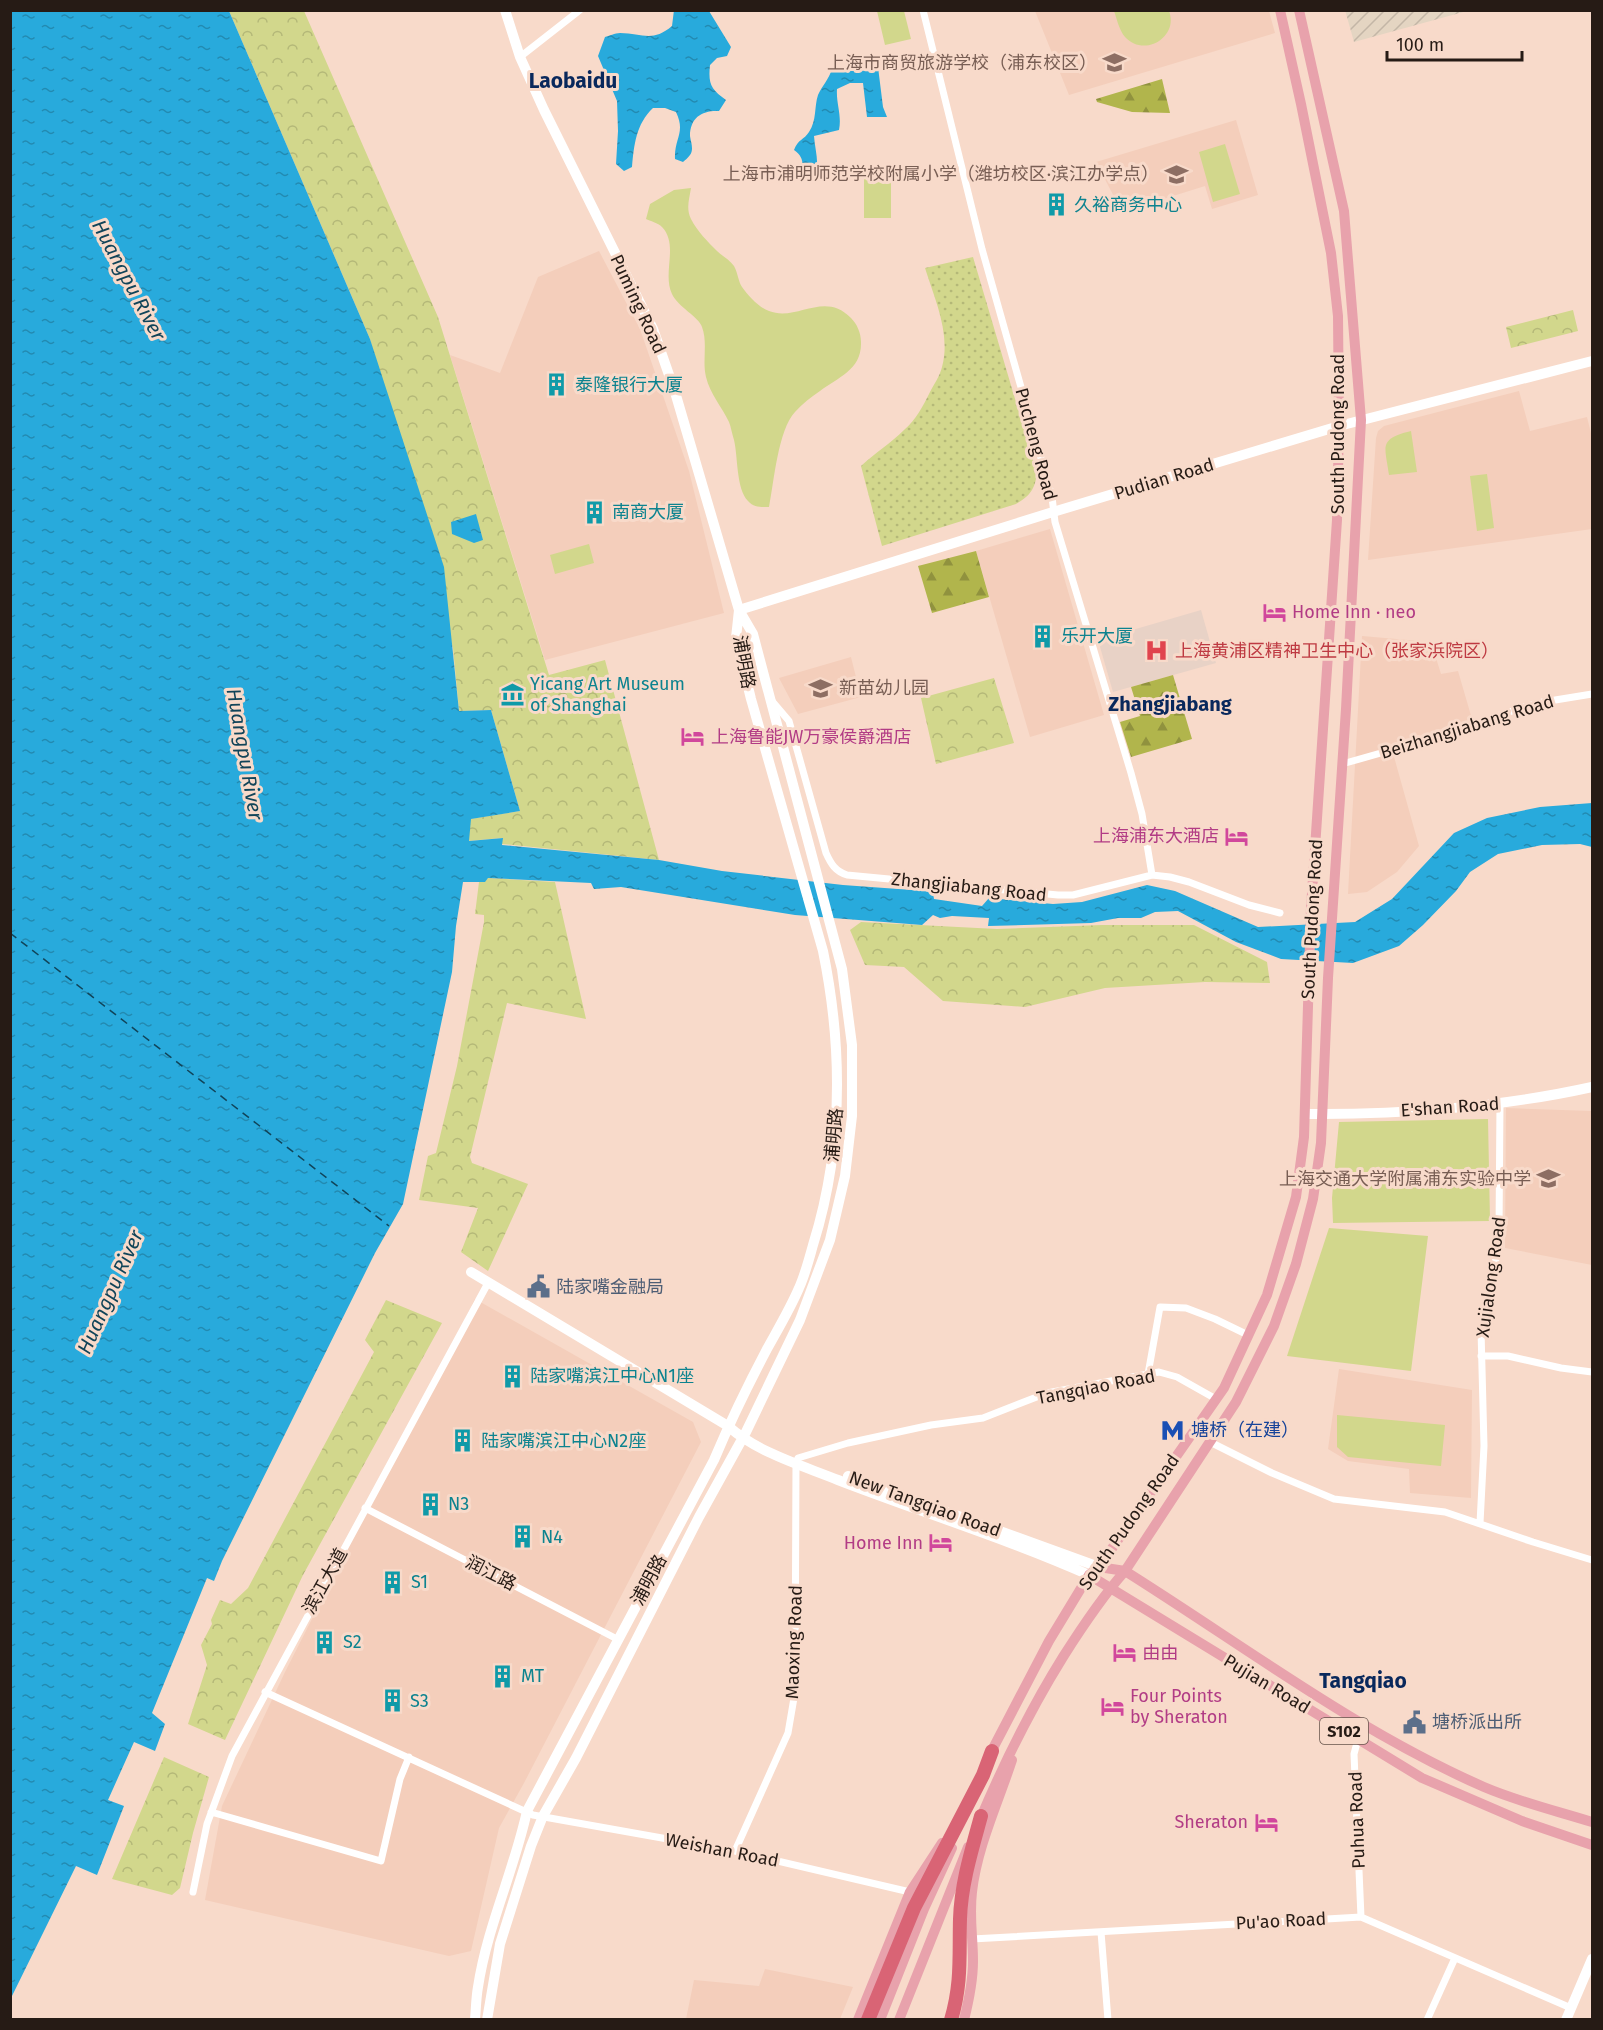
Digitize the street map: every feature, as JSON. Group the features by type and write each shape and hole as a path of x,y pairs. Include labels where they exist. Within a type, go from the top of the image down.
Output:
{"highway":[{"path":"868,2019 914,1908 983,1775 992,1751"},
{"path":"951,2019 959,1984 962,1900 981,1816"}],"main road":[{"name":"Puming Road","path":"505,10 520,57 544,110 653,329 678,400 739,610"},
{"name":"South Pudong Road","path":"858,2019 910,1892 945,1838 1049,1641 1089,1575 1099,1567 1224,1388 1267,1295 1296,1197 1306,1114 1311,908 1337,520 1340,426 1338,316 1331,253 1280,10"},
{"name":"South Pudong Road","path":"899,2019 981,1816 1037,1700 1075,1639 1111,1587 1125,1571 1236,1402 1274,1326 1313,1199 1323,1114 1328,978 1361,420 1344,211 1299,10"},
{"name":"Pudian Road","path":"739,610 1340,426 1593,361"},
{"name":"浦明路","path":"487,2019 500,1944 531,1846 534,1814 576,1758 699,1517 744,1436 800,1320 830,1240 845,1176 852,1116 852,1045 842,969 753,634 739,610"},
{"name":"浦明路","path":"475,2019 478,1986 484,1960 520,1841 563,1745 617,1639 714,1460 728,1426 800,1287 824,1206 833,1161 838,1094 835,1028 829,980 823,951 751,699 736,638 739,610"},
{"name":"E'shan Road","path":"1306,1114 1500,1103 1593,1087"},
{"name":"New Tangqiao Road","path":"471,1272 744,1436 783,1452 797,1461 1099,1567 1125,1571"},
{"path":"797,1461 904,1506 1048,1557 1089,1575"},
{"name":"Pujian Road","path":"1125,1571 1366,1725 1416,1754 1486,1788 1593,1822"},
{"name":"Pujian Road","path":"1089,1575 1422,1778 1522,1821 1593,1845"},
{"name":"South Pudong Road","path":"964,2019 972,1984 972,1939 969,1920 975,1871 1021,1730"},
{"name":"South Pudong Road","path":"880,2019 924,1909 986,1776 992,1751"},
{"path":"1566,2019 1593,1959"}],"street":[{"path":"520,57 580,10"},
{"name":"Pucheng Road","path":"923,10 982,249 1052,497 1053,512 1142,814 1152,875"},
{"name":"Beizhangjiabang Road","path":"1342,764 1416,743 1524,707 1593,694"},
{"name":"Zhangjiabang Road","path":"771,699 789,721 826,853 832,865 839,872 847,875 1058,896 1073,895 1152,875 1170,876 1249,905 1280,913"},
{"name":"Xujialong Road","path":"1480,1523 1484,1446 1482,1323 1495,1266 1499,1230 1500,1103"},
{"name":"滨江大道","path":"193,1892 207,1824 232,1756 488,1282"},
{"path":"1148,1374 1160,1307 1186,1308 1248,1335"},
{"path":"1481,1356 1508,1356 1561,1368 1593,1372"},
{"name":"Tangqiao Road","path":"797,1461 848,1443 931,1425 983,1418 1047,1393 1159,1372 1177,1377 1216,1399"},
{"path":"1210,1442 1326,1497 1349,1502 1437,1510 1593,1560"},
{"name":"Maoxing Road","path":"735,1851 788,1733 795,1692 797,1461"},
{"name":"润江路","path":"365,1508 617,1639"},
{"name":"Weishan Road","path":"265,1692 534,1814 735,1851 910,1892"},
{"name":"Puhua Road","path":"1361,1917 1354,1754 1358,1739 1366,1725"},
{"path":"211,1812 381,1861 400,1779 409,1757"},
{"name":"Pu'ao Road","path":"972,1939 1361,1917 1571,2008"},
{"path":"1101,1932 1108,2019"},
{"path":"1427,2019 1455,1958"}],"shaded area":[{"path":"1345,10 1467,10 1467,11 1354,42"},
{"name":"上海市商贸旅游学校（浦东校区）","path":"1035,11 1269,11 1275,33 1069,95"},
{"name":"上海市浦明师范学校附属小学（潍坊校区·滨江办学点）","path":"1236,120 1258,195 1212,209 1205,186 1122,212 1096,162"},
{"path":"599,251 640,329 689,471 724,613 545,660 450,355 500,373 538,277"},
{"path":"1519,391 1530,431 1587,417 1592,437 1592,529 1368,560 1378,431 1384,426"},
{"name":"乐开大厦","path":"1050,529 1104,715 1030,737 976,551"},
{"name":"上海黄浦区精神卫生中心（张家浜院区）","path":"1201,610 1216,663 1113,692 1098,640"},
{"path":"1362,636 1431,642 1441,674 1458,671 1472,719 1391,746 1419,846 1397,872 1367,892 1348,894"},
{"name":"新苗幼儿园","path":"851,657 861,697 798,714 779,678"},
{"name":"上海交通大学附属浦东实验中学","path":"1506,1108 1592,1111 1592,1265 1505,1248"},
{"path":"475,1299 693,1422 701,1442 499,1828 471,1951 449,1956 205,1900 222,1806 285,1672"},
{"path":"1339,1369 1472,1390 1471,1498 1410,1493 1409,1469 1348,1461 1328,1449"},
{"path":"765,1969 853,1987 840,2019 686,2019 694,1980 759,1986"}],"green space":[{"path":"229,11 304,11 438,317 549,675 605,660 659,860 502,844 502,838 468,841 470,819 520,811 491,710 459,711 453,648 370,339"},
{"path":"877,11 904,11 911,39 885,45"},
{"path":"1114,11 1169,11 1171,20 1169,29 1158,42 1150,45 1133,43 1123,34"},
{"path":"1162,79 1170,113 1132,112 1097,102 1096,99"},
{"path":"1225,144 1240,194 1213,202 1199,152"},
{"path":"864,169 891,169 891,218 864,218"},
{"path":"691,188 688,208 693,223 710,244 732,264 742,287 754,301 769,311 779,313 790,313 821,306 841,310 851,318 860,335 858,360 848,372 807,401 789,420 781,443 769,507 753,505 741,489 730,424 710,389 706,377 705,339 702,327 672,294 669,286 670,251 667,234 662,227 646,219 650,204 674,190"},
{"path":"973,257 1037,473 1035,483 1028,495 1016,504 882,546 861,466 912,422 922,408 941,370 945,342 937,305 925,268"},
{"path":"1573,310 1578,331 1511,348 1506,327"},
{"path":"1411,431 1417,472 1389,475 1386,457 1388,441"},
{"path":"1487,474 1494,528 1477,531 1470,476"},
{"path":"589,544 594,563 555,574 550,555"},
{"path":"976,551 989,597 932,613 918,566"},
{"path":"1173,675 1192,739 1131,757 1120,722 1140,716 1131,687"},
{"path":"994,678 1014,743 936,764 921,698"},
{"path":"488,878 555,882 586,1019 507,1003 470,1157 472,1163 528,1184 488,1271 461,1252 478,1208 419,1200 428,1156 436,1153 457,1066 484,922 484,915 475,914 479,882"},
{"path":"861,922 997,929 1102,925 1194,925 1267,962 1270,983 1205,982 1105,988 1025,1007 943,1001 904,967 865,965 850,930"},
{"path":"1488,1119 1490,1221 1333,1223 1332,1198 1339,1122"},
{"path":"1329,1228 1428,1236 1411,1371 1287,1356"},
{"path":"386,1300 442,1323 303,1575 225,1740 188,1724 207,1665 201,1645 212,1624 211,1620 220,1600 231,1604 248,1588 374,1352 365,1340"},
{"path":"1337,1415 1445,1425 1441,1466 1348,1457 1337,1447"},
{"path":"164,1757 209,1777 180,1888 172,1895 112,1879"}],"water":[{"path":"674,10 709,11 731,47 727,56 717,58 710,65 712,86 726,100 719,111 703,113 695,119 690,136 692,150 683,162 675,159 680,131 676,112 665,108 653,108 639,128 632,167 624,171 616,164 617,101 598,56 605,37 620,33 653,36 665,31 672,26"},
{"name":"Huangpu River","path":"11,11 229,11 370,339 444,567 459,711 491,710 520,811 471,819 469,841 503,838 502,845 659,860 722,871 843,885 926,891 933,893 934,899 982,906 989,898 1053,904 1082,902 1147,885 1175,891 1258,927 1355,922 1392,899 1454,833 1487,818 1540,807 1592,803 1592,847 1580,844 1542,845 1498,854 1470,872 1456,891 1399,946 1353,963 1281,959 1236,942 1178,911 1155,912 1141,918 1118,918 1091,923 988,926 989,918 952,916 940,918 933,915 922,925 795,915 621,887 594,889 591,883 488,878 485,882 463,882 452,972 403,1204 375,1253 214,1581 207,1578 152,1713 165,1724 155,1751 134,1742 108,1800 124,1806 97,1875 76,1866 11,1998"},
{"path":"874,60 878,67 883,107 887,117 867,117 863,83 850,83 837,89 839,130 814,136 816,171 811,181 804,181 801,177 802,159 794,150 812,127 818,95 832,69 844,70 850,65"},
{"path":"476,514 483,540 474,543 452,534 451,522"}],"ferry route":[{"path":"10,933 389,1226"}],"place":[{"name":"上海市商贸旅游学校（浦东校区）","path":"1115,63"},
{"name":"上海市浦明师范学校附属小学（潍坊校区·滨江办学点）","path":"1177,174"},
{"name":"久裕商务中心","path":"1056,205"},
{"name":"泰隆银行大厦","path":"557,385"},
{"name":"南商大厦","path":"594,512"},
{"name":"Home Inn · neo","path":"1274,612"},
{"name":"乐开大厦","path":"1043,636"},
{"name":"上海黄浦区精神卫生中心（张家浜院区）","path":"1157,651"},
{"name":"新苗幼儿园","path":"821,688"},
{"name":"Yicang Art Museum of Shanghai","path":"512,694"},
{"name":"上海鲁能JW万豪侯爵酒店","path":"693,737"},
{"name":"上海浦东大酒店","path":"1237,836"},
{"name":"上海交通大学附属浦东实验中学","path":"1549,1179"},
{"name":"陆家嘴金融局","path":"538,1287"},
{"name":"陆家嘴滨江中心N1座","path":"512,1376"},
{"name":"塘桥（在建）","path":"1173,1430"},
{"name":"陆家嘴滨江中心N2座","path":"463,1441"},
{"name":"N3","path":"430,1504"},
{"name":"N4","path":"523,1537"},
{"name":"Home Inn","path":"941,1543"},
{"name":"S1","path":"393,1582"},
{"name":"S2","path":"325,1642"},
{"name":"由由","path":"1124,1653"},
{"name":"MT","path":"503,1676"},
{"name":"S3","path":"392,1701"},
{"name":"Four Points by Sheraton","path":"1112,1706"},
{"name":"塘桥派出所","path":"1414,1722"},
{"name":"Sheraton","path":"1266,1822"}],"district":[{"name":"Laobaidu","path":"573,81"},
{"name":"Zhangjiabang","path":"1170,704"},
{"name":"Tangqiao","path":"1363,1681"}]}
